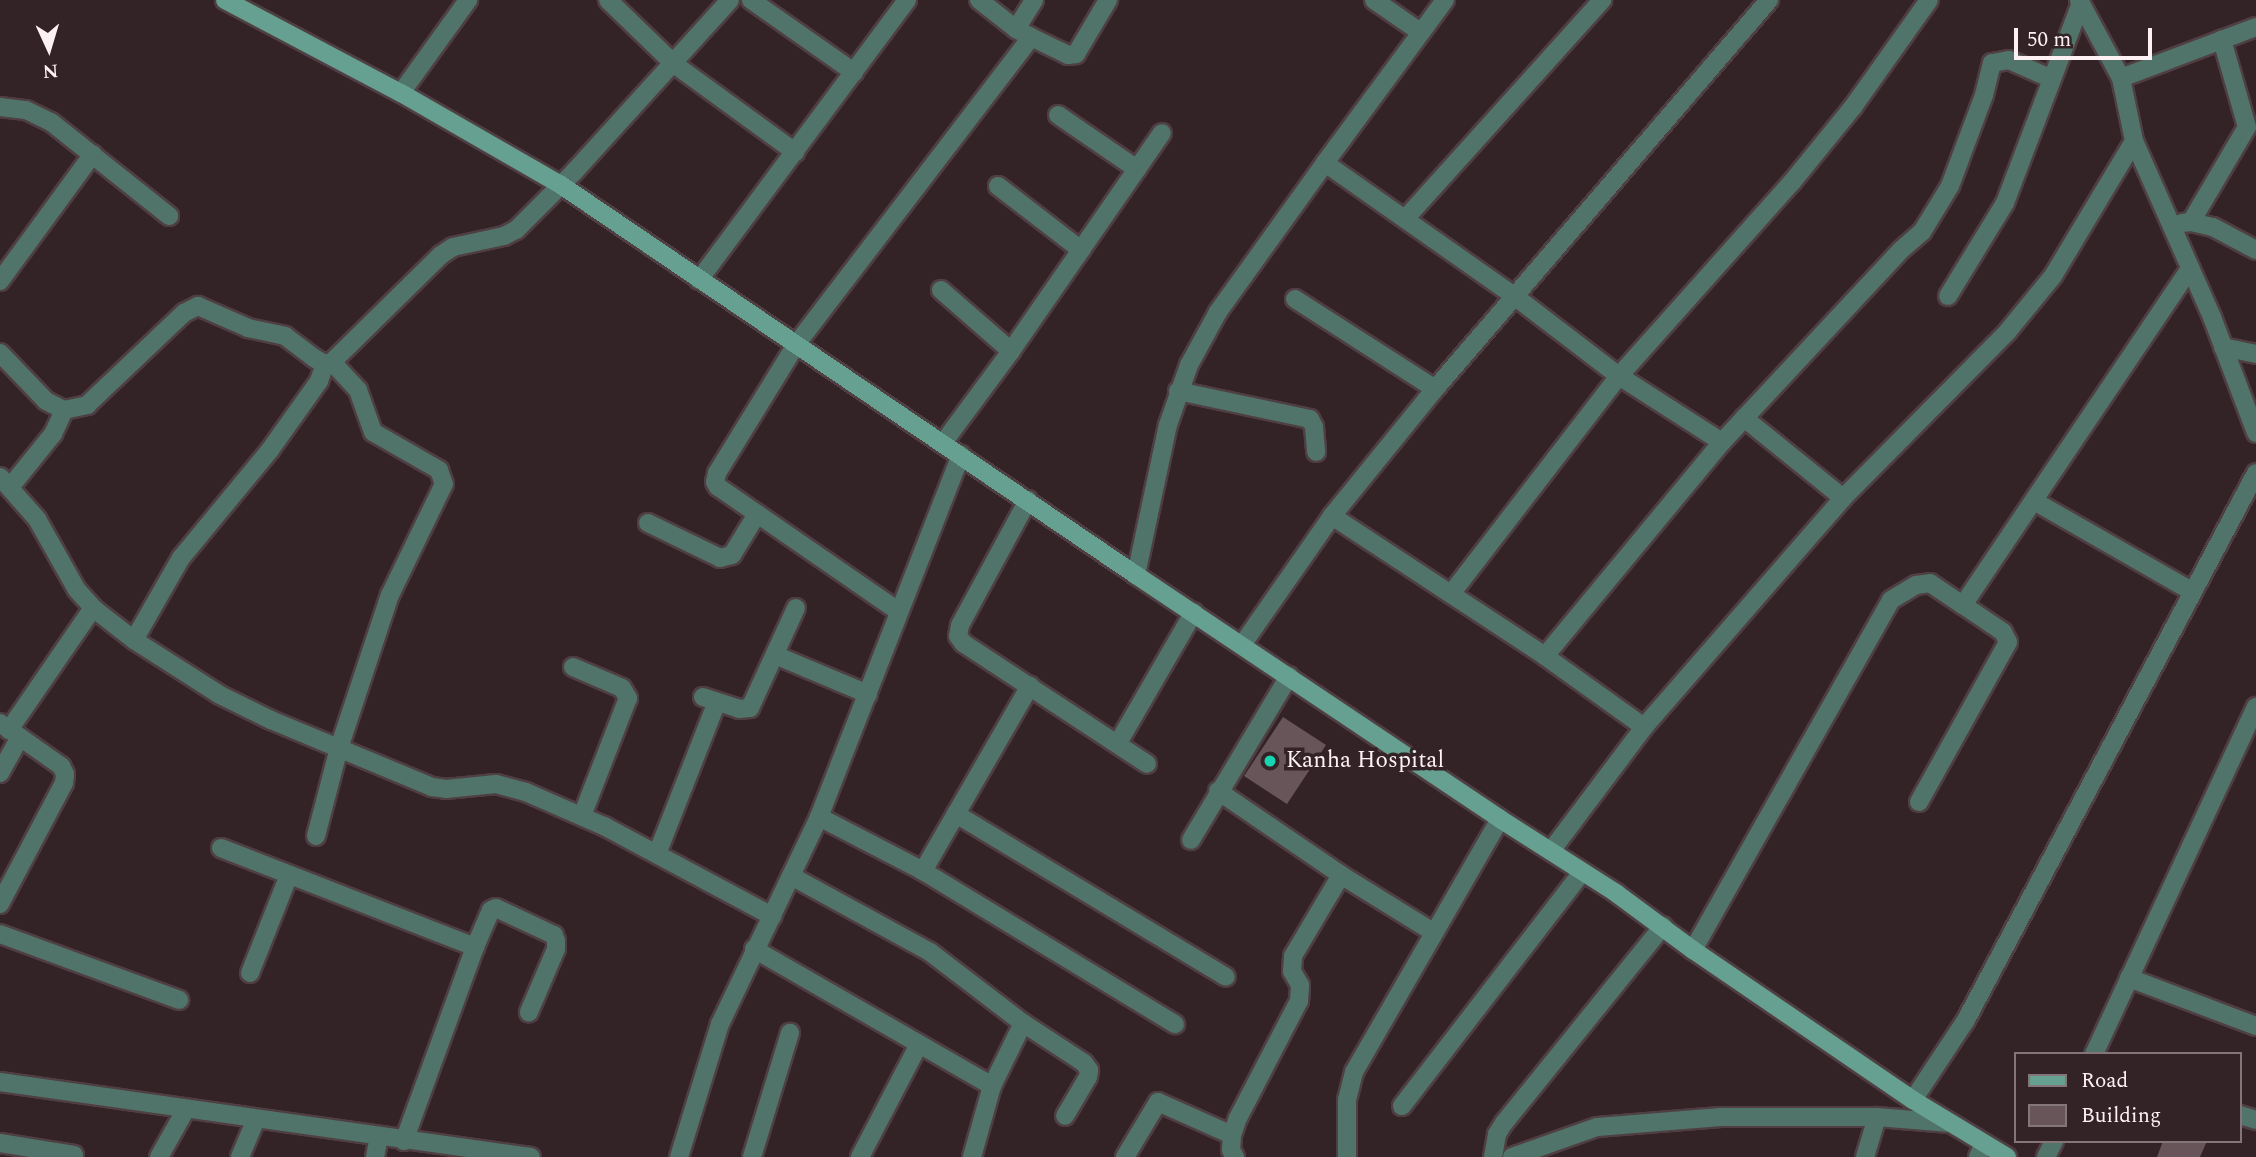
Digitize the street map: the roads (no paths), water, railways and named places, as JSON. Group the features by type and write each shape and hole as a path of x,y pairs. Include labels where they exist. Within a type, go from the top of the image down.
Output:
{"main road":[{"path":"225,0 401,93 561,185 795,346 1663,926 1693,950 1950,1123 1981,1150 2007,1157"}],"street":[{"path":"401,93 467,0"},
{"path":"608,0 674,64 795,152"},
{"path":"134,640 187,550 270,450 318,382 328,363 441,255 453,247 504,236 516,230 674,64 730,0"},
{"path":"751,0 854,72"},
{"path":"699,280 907,0"},
{"path":"979,0 1023,33 1068,55 1076,54 1108,0"},
{"path":"898,611 715,482 717,473 795,346 1023,33 1034,0"},
{"path":"1374,0 1420,32"},
{"path":"1136,575 1168,425 1178,391 1218,312 1445,0"},
{"path":"1405,219 1602,0"},
{"path":"1242,645 1332,516 1435,389 1769,0"},
{"path":"1451,594 1619,376 1792,182 1853,107 1929,0"},
{"path":"2080,2 2121,78 2134,141 2190,268 2256,433"},
{"path":"1948,296 2005,202 2080,2"},
{"path":"2121,78 2256,27"},
{"path":"2191,222 2247,127 2222,40"},
{"path":"1545,656 1722,442 1901,250 1922,232 1950,186 1984,94 1992,64 2009,60 2052,79"},
{"path":"2,112 39,114 93,153 169,216"},
{"path":"1058,115 1137,169"},
{"path":"943,443 1011,351 1162,133"},
{"path":"1551,851 1644,727 1843,498 2008,331 2053,275 2134,141"},
{"path":"0,281 93,153"},
{"path":"1325,163 1513,295 1619,376 1722,442"},
{"path":"998,186 1081,250"},
{"path":"2172,226 2191,222 2213,227 2256,250"},
{"path":"1963,605 2190,268"},
{"path":"942,290 1011,351"},
{"path":"1295,299 1435,389"},
{"path":"0,353 46,401 64,410 87,405 184,313 198,306 247,328 285,336 328,363 358,390 373,432 439,470 444,484 395,583 340,748 316,836"},
{"path":"2223,347 2256,354"},
{"path":"1178,391 1310,419 1314,427 1316,452"},
{"path":"64,410 52,433 5,481 37,519 77,590 93,608 134,640 243,708 432,787 456,789 480,784 512,787 582,816 772,916"},
{"path":"1744,418 1843,498"},
{"path":"680,1157 711,1048 754,949 819,817 961,455"},
{"path":"1913,1100 1966,1020 2256,473"},
{"path":"1028,500 960,625 958,636 963,643 1147,764"},
{"path":"2034,501 2193,592"},
{"path":"648,523 720,558 732,555 757,514"},
{"path":"1332,516 1545,656 1644,727"},
{"path":"1693,950 1891,600 1916,585 1930,583 2003,632 2008,642 1919,802"},
{"path":"0,773 10,730 93,608"},
{"path":"657,854 710,699 739,709 750,708 796,608"},
{"path":"1118,743 1194,612"},
{"path":"775,655 868,694"},
{"path":"573,667 622,688 628,698 582,816"},
{"path":"1191,840 1289,676"},
{"path":"923,870 1030,687"},
{"path":"2095,1052 2256,707"},
{"path":"0,904 64,783 65,774 61,766 10,730"},
{"path":"1218,791 1341,875 1433,932"},
{"path":"956,814 1226,977"},
{"path":"819,817 923,870 1175,1024"},
{"path":"1347,1157 1347,1100 1354,1072 1500,819"},
{"path":"221,848 475,947"},
{"path":"1402,1106 1582,872"},
{"path":"250,973 289,875"},
{"path":"1235,1157 1231,1150 1232,1135 1251,1091 1299,1000 1300,985 1292,971 1293,956 1341,875"},
{"path":"791,876 930,952 1023,1023 1087,1066 1088,1077 1065,1116"},
{"path":"404,1141 475,947 491,910 496,908 554,935 556,949 529,1012"},
{"path":"1493,1157 1497,1134 1504,1124 1663,926"},
{"path":"0,934 179,1000"},
{"path":"754,949 992,1086"},
{"path":"2129,978 2256,1026"},
{"path":"972,1157 992,1086 1023,1023"},
{"path":"752,1157 790,1033"},
{"path":"860,1157 919,1044"},
{"path":"0,1082 404,1141 467,1153 531,1157"},
{"path":"1125,1157 1158,1102 1232,1135"},
{"path":"159,1157 186,1109"},
{"path":"1512,1157 1597,1127 1721,1117 1877,1117 1950,1123"},
{"path":"1865,1157 1877,1117"},
{"path":"240,1157 256,1119"},
{"path":"375,1157 379,1138"},
{"path":"0,1143 74,1156"}],"place":[{"name":"Kanha Hospital","path":"1270,761"}]}
